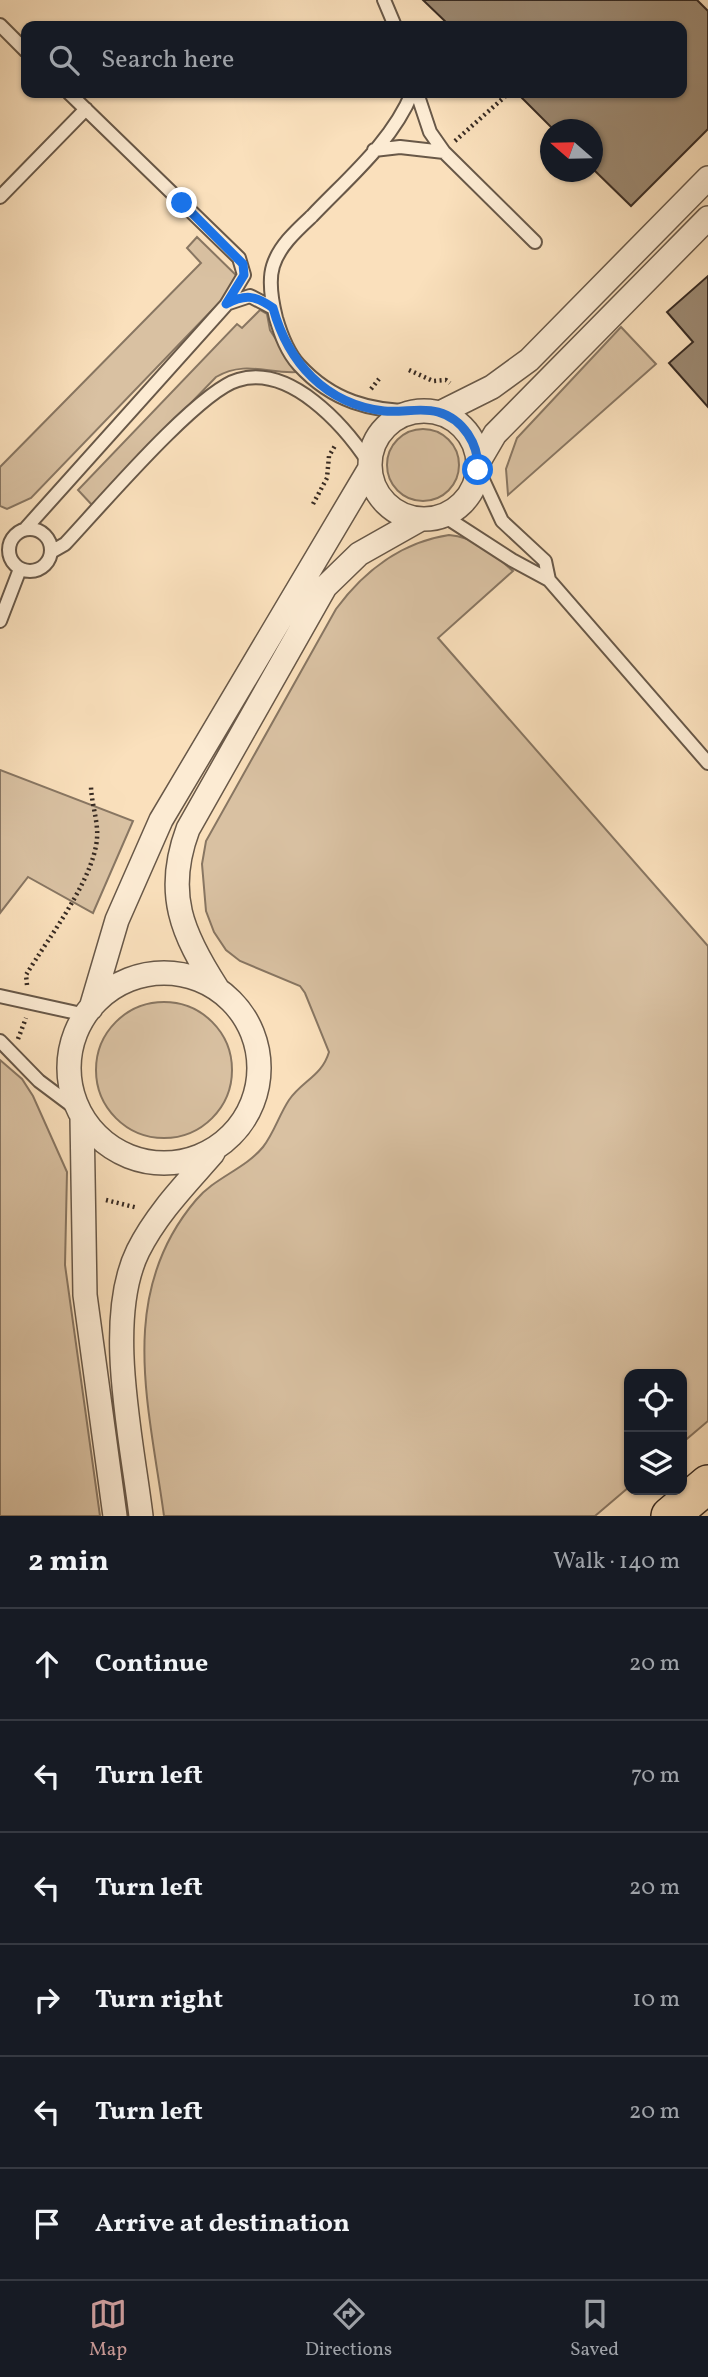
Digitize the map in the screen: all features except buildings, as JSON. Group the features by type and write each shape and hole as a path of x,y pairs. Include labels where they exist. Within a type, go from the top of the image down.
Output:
{"main road":[{"path":"670,1516 708,1484"}],"street":[{"path":"216,1149 181,1162 142,1162 119,1153 98,1137 81,1114 72,1092 70,1052 88,1012 117,920 161,820 370,465 376,438 384,427 406,413 429,412 492,387 529,360 708,177"},
{"path":"141,1516 124,1374 123,1307 138,1252 158,1216 216,1149 239,1128 250,1109 260,1069 255,1038 250,1028 240,1010 217,988 194,952 178,906 180,851 188,829 325,587 359,554 468,497 478,466 495,434 708,218"},
{"path":"429,412 455,420 467,432 475,447 478,466"},
{"path":"370,465 373,483 386,503 405,516 432,517"},
{"path":"88,1012 111,989 136,977 164,973 183,975 217,988"},
{"path":"81,1114 85,1197 85,1295 115,1516"}],"lane":[{"path":"384,0 394,21"},
{"path":"0,25 21,46"},
{"path":"20,569 8,552 6,536 26,528 226,304 244,275 239,258 74,98"},
{"path":"409,98 374,150 281,250 270,277 273,308 289,350 317,383 342,399 369,408 387,412 429,412"},
{"path":"419,98 430,132 444,152 535,242"},
{"path":"0,197 86,109"},
{"path":"374,150 400,147 444,152"},
{"path":"226,304 240,297 250,296 273,308"},
{"path":"20,569 40,569 51,552 65,544 201,402 229,383 251,378 278,382 312,399 333,415 370,465"},
{"path":"478,466 502,521 545,561 549,580"},
{"path":"432,517 549,580 708,763"},
{"path":"26,528 44,534 51,552"},
{"path":"0,621 20,569"},
{"path":"0,996 88,1012"},
{"path":"0,1041 39,1081 81,1114"}],"path":[{"path":"444,152 503,98"},
{"path":"313,503 327,478 329,456 345,430"},
{"path":"11,1054 24,1028 29,1002 26,975 84,883 92,863 97,829 92,810 91,785"},
{"path":"85,1197 116,1201 158,1216"}],"shaded area":[{"path":"197,237 241,280 31,498 7,509 0,506 0,467 201,263 187,248"},
{"path":"260,310 267,314 270,330 297,372 247,368 216,377 92,505 78,490 237,324 242,328"},
{"path":"621,327 656,364 508,495 506,469 517,438"},
{"path":"430,429 449,439 457,451 457,479 449,491 437,499 416,501 397,491 389,479 387,458 397,439 409,431"},
{"path":"449,535 467,539 491,553 513,571 438,638 708,946 708,1421 687,1439 687,1369 624,1369 624,1491 595,1516 164,1516 146,1392 144,1352 147,1312 155,1273 171,1236 196,1200 203,1192 256,1155 270,1136 289,1100 322,1067 329,1052 300,986 240,961 226,950 214,932 206,911 202,864 206,841 336,609 359,582 385,560 415,544"},
{"path":"0,770 133,821 93,913 28,877 0,913"},
{"path":"164,1002 190,1007 212,1022 227,1044 232,1070 227,1096 212,1118 190,1133 164,1138 138,1133 116,1118 101,1096 96,1070 101,1044 116,1022 138,1007"},
{"path":"0,1060 22,1079 33,1096 67,1172 65,1265 100,1516 0,1516"}],"route":[{"path":"182,203 243,264 244,275 238,289 226,304 240,297 250,296 273,308 282,337 296,361 317,383 342,399 387,412 440,412 455,420 467,432 475,447 478,470"}]}
